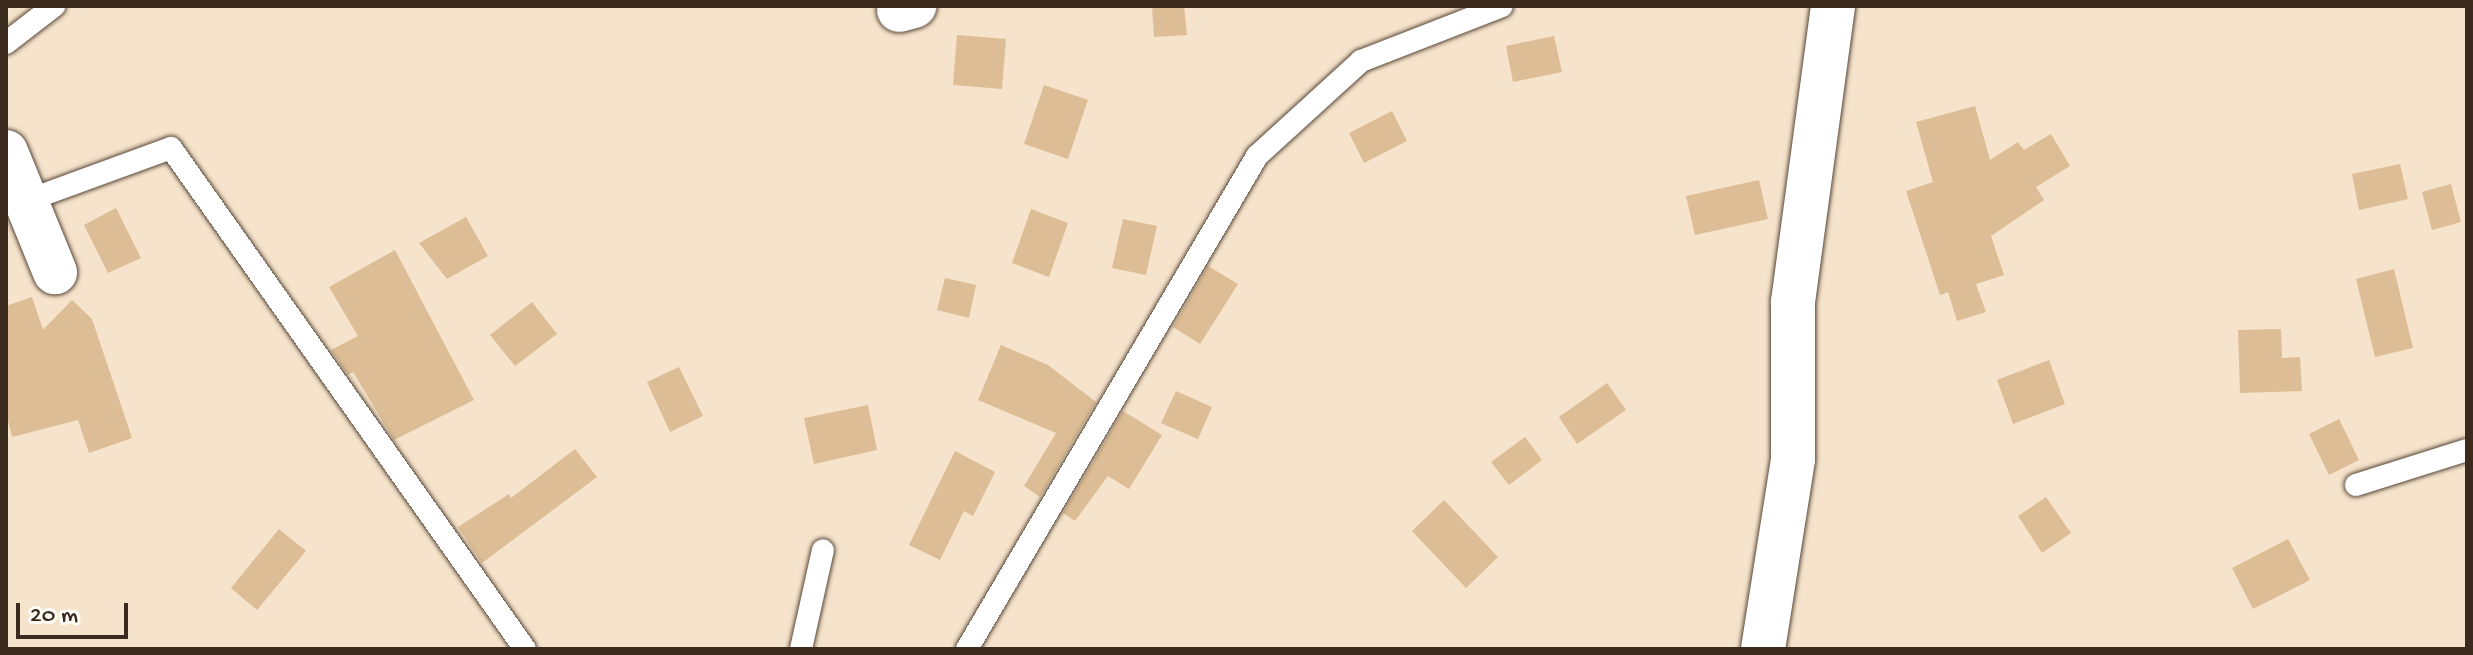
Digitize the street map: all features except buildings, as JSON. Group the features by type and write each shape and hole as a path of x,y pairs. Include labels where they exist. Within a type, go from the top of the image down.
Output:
{"street":[{"path":"1763,649 1793,459 1793,302 1833,6"},
{"path":"6,152 55,272"}],"lane":[{"path":"6,43 54,6"},
{"path":"967,649 1257,156 1361,61 1502,6"},
{"path":"26,201 171,148 525,649"},
{"path":"2356,485 2467,450"},
{"path":"801,649 823,550"}]}
